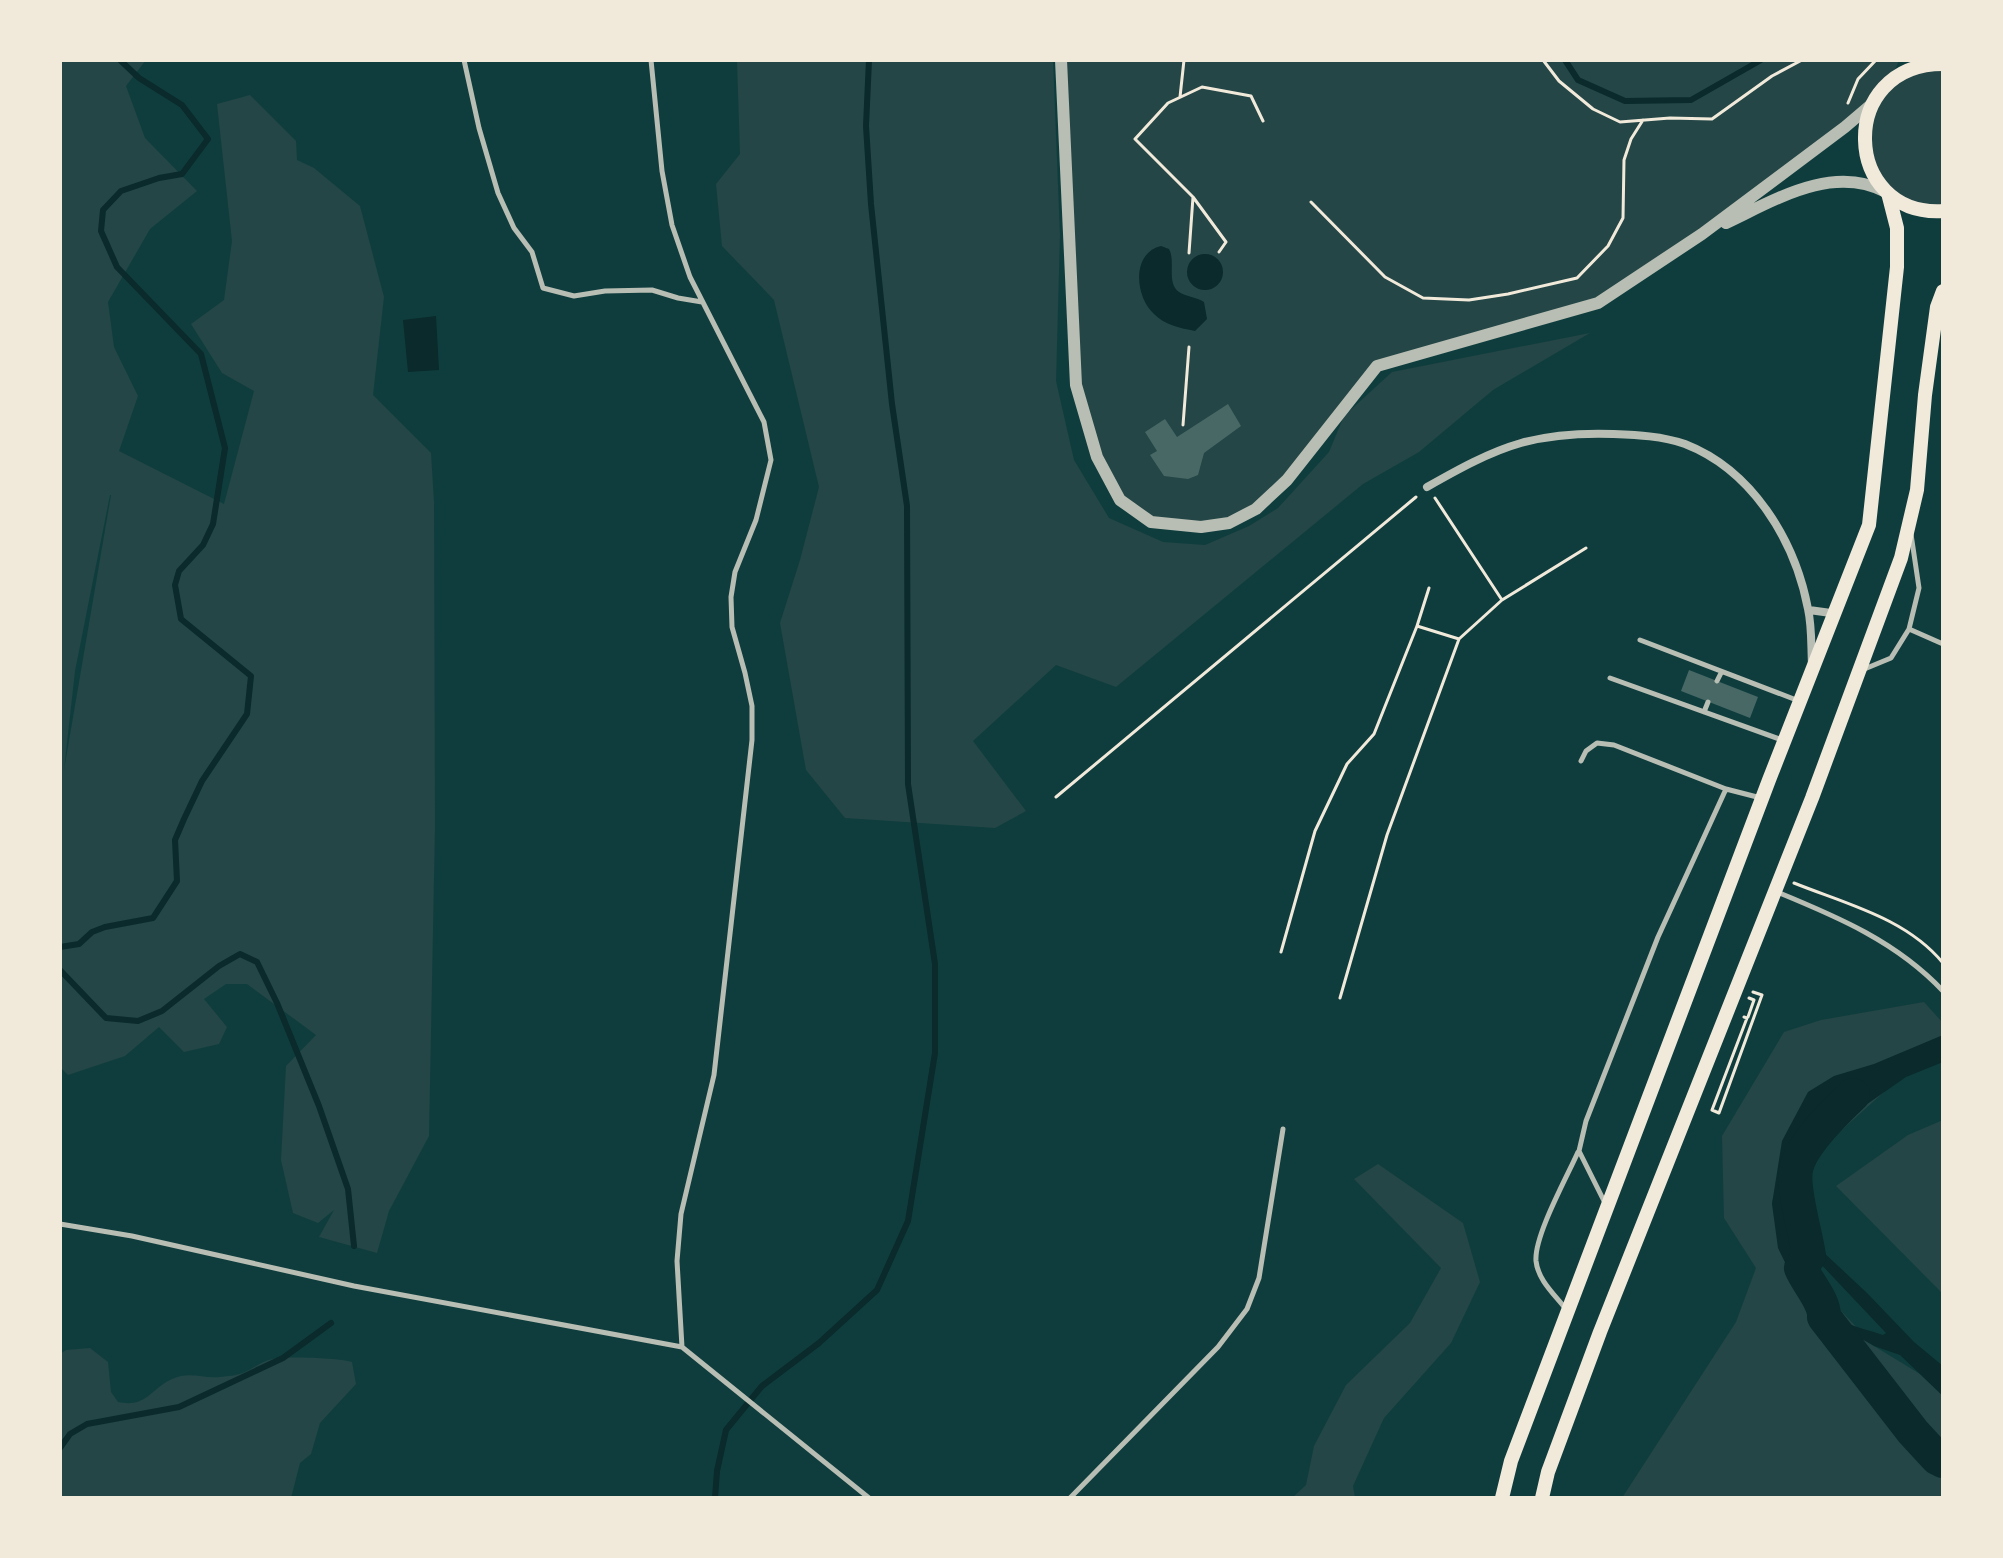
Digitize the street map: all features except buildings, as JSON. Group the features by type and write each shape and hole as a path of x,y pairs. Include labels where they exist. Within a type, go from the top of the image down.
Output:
{"main road":[{"path":"1502,1498 1511,1461 1762,798 1869,525 1897,267 1897,228 1888,193 1869,167 1865,152 1865,128 1872,104 1892,79 1899,60"},
{"path":"1892,79 1907,70 1943,64"},
{"path":"1888,193 1913,207 1943,211"},
{"path":"1542,1498 1548,1472 1600,1332 1777,884 1885,601 1910,527 1917,490 1930,356 1937,307 1943,291"}],"street":[{"path":"1061,60 1076,385 1097,457 1120,500 1151,522 1201,527 1229,523 1256,509 1287,480 1377,366 1598,303 1702,234 1872,104"},
{"path":"1702,234 1789,194 1830,182 1850,181 1874,186 1888,193"},
{"path":"1427,487 1522,442 1586,433 1649,436 1685,444 1716,461 1749,486 1773,518 1795,565 1809,610 1812,669"},
{"path":"1809,610 1831,613 1838,606"}],"lane":[{"path":"464,60 498,193 514,228 532,252 543,288 574,296 605,291 652,290 702,302"},
{"path":"651,60 666,198 681,252 702,302 764,422 771,460 756,520 732,584 732,627 749,689 752,740 714,1075 681,1214 677,1261 682,1347"},
{"path":"1857,672 1891,658 1909,629 1919,588 1910,527"},
{"path":"1909,629 1943,644"},
{"path":"1640,640 1800,701"},
{"path":"1717,681 1721,673"},
{"path":"1610,678 1785,742"},
{"path":"1704,712 1708,702"},
{"path":"1581,761 1586,751 1597,743 1614,745 1726,789 1762,798"},
{"path":"1568,1312 1543,1282 1536,1263 1537,1244 1579,1151 1586,1121 1658,937 1726,789"},
{"path":"1777,884 1887,943 1943,991"},
{"path":"1070,1498 1218,1347 1247,1309 1259,1278 1283,1129"},
{"path":"1579,1151 1608,1208"},
{"path":"60,1224 354,1286 682,1347 869,1498"}],"path":[{"path":"1180,97 1184,60"},
{"path":"1543,60 1559,81 1593,109 1620,122 1712,119 1772,76 1802,60"},
{"path":"1847,105 1858,79 1876,60"},
{"path":"1219,252 1226,242 1193,197 1135,139 1168,103 1202,87 1251,96 1263,121"},
{"path":"1311,202 1385,277 1423,298 1469,300 1577,278 1608,246 1623,218 1624,160 1631,139 1643,120"},
{"path":"1189,253 1193,197"},
{"path":"1183,425 1189,347"},
{"path":"1056,797 1427,487 1502,600"},
{"path":"1340,998 1387,835 1459,639 1502,600 1586,548"},
{"path":"1281,952 1315,831 1347,764 1374,734 1429,588"},
{"path":"1417,626 1459,639"},
{"path":"1777,884 1894,922 1935,953 1943,963"},
{"path":"1737,985 1762,995 1719,1113 1712,1110 1747,1018 1739,1015"}],"shaded area":[{"path":"60,60 146,60 126,86 145,138 197,191 150,229 108,302 114,347 138,396 119,451 224,504 254,391 222,373 191,324 224,300 232,241 217,104 250,95 296,141 297,160 314,168 360,206 384,297 373,395 431,453 434,502 435,826 429,1136 389,1211 377,1253 319,1237 334,1210 318,1223 293,1213 281,1160 286,1066 316,1035 247,984 226,984 204,999 227,1027 219,1044 184,1052 159,1027 125,1056 68,1075 60,1067","holes":["111,495 64,770 75,671"]},
{"path":"737,60 1053,60 1060,235 1056,381 1074,460 1109,518 1163,542 1205,545 1249,526 1278,508 1329,452 1344,416 1392,372 1590,333 1493,390 1419,452 1363,484 1116,687 1056,665 973,741 1026,811 995,828 845,818 806,770 780,623 819,487 774,300 722,246 716,184 740,154"},
{"path":"1061,60 1899,60 1892,78 1943,64 1943,211 1913,207 1869,167 1871,106 1598,303 1377,366 1287,480 1229,523 1151,522 1120,500 1076,385"},
{"path":"1161,246 1169,249 1171,254 1175,288 1204,302 1207,319 1195,331 1163,321 1154,314 1143,297 1139,276 1141,266 1151,250"},
{"path":"1205,254 1218,259 1223,272 1218,285 1205,290 1192,285 1187,272 1192,259"},
{"path":"436,316 439,370 408,372 403,320"},
{"path":"1924,1002 1943,1023 1943,1039 1775,1190 1772,1203 1801,1268 1874,1346 1920,1374 1943,1396 1943,1498 1622,1498 1736,1322 1756,1268 1724,1218 1722,1136 1784,1032 1821,1020"},
{"path":"1943,1035 1943,1062 1906,1077 1860,1109 1832,1118 1808,1143 1796,1168 1802,1225 1806,1236 1914,1342 1943,1366 1943,1396 1900,1355 1874,1346 1824,1317 1797,1287 1778,1248 1772,1204 1782,1141 1808,1092 1834,1076 1874,1064","holes":["1803,1257 1817,1260 1886,1333 1883,1335 1850,1325 1825,1309 1807,1284 1802,1266"]},
{"path":"1943,1120 1943,1294 1836,1186 1908,1135"},
{"path":"1378,1164 1463,1223 1480,1282 1451,1343 1384,1418 1353,1486 1355,1498 1292,1498 1306,1485 1314,1446 1346,1385 1410,1323 1441,1268 1354,1179"},
{"path":"90,1348 108,1362 111,1392 118,1402 142,1400 179,1377 236,1375 265,1361 280,1358 352,1362 356,1384 320,1423 311,1454 300,1463 291,1498 60,1498 60,1354 66,1350"}],"waterway":[{"path":"60,947 79,944 92,932 105,927 153,918 177,881 175,840 184,819 202,781 247,714 251,676 181,619 175,585 179,571 203,545 213,524 225,448 201,354 117,267 101,231 103,210 121,191 182,174 208,139 182,105 139,78 120,60"},
{"path":"715,1498 726,1430 762,1386 819,1343 877,1290 908,1221 935,1053 935,964 908,784 907,506 892,404 871,204 866,126 869,60"},
{"path":"1565,60 1578,80 1625,101 1691,100 1761,60"},
{"path":"60,970 106,1018 138,1021 162,1011 219,966 240,954 257,962 319,1106 348,1189 354,1246"},
{"path":"1853,1095 1811,1140 1796,1169 1798,1200 1809,1256 1801,1268 1819,1298 1824,1317 1913,1432 1943,1461"},
{"path":"60,1448 70,1434 87,1424 179,1407 283,1358 331,1323"}]}
